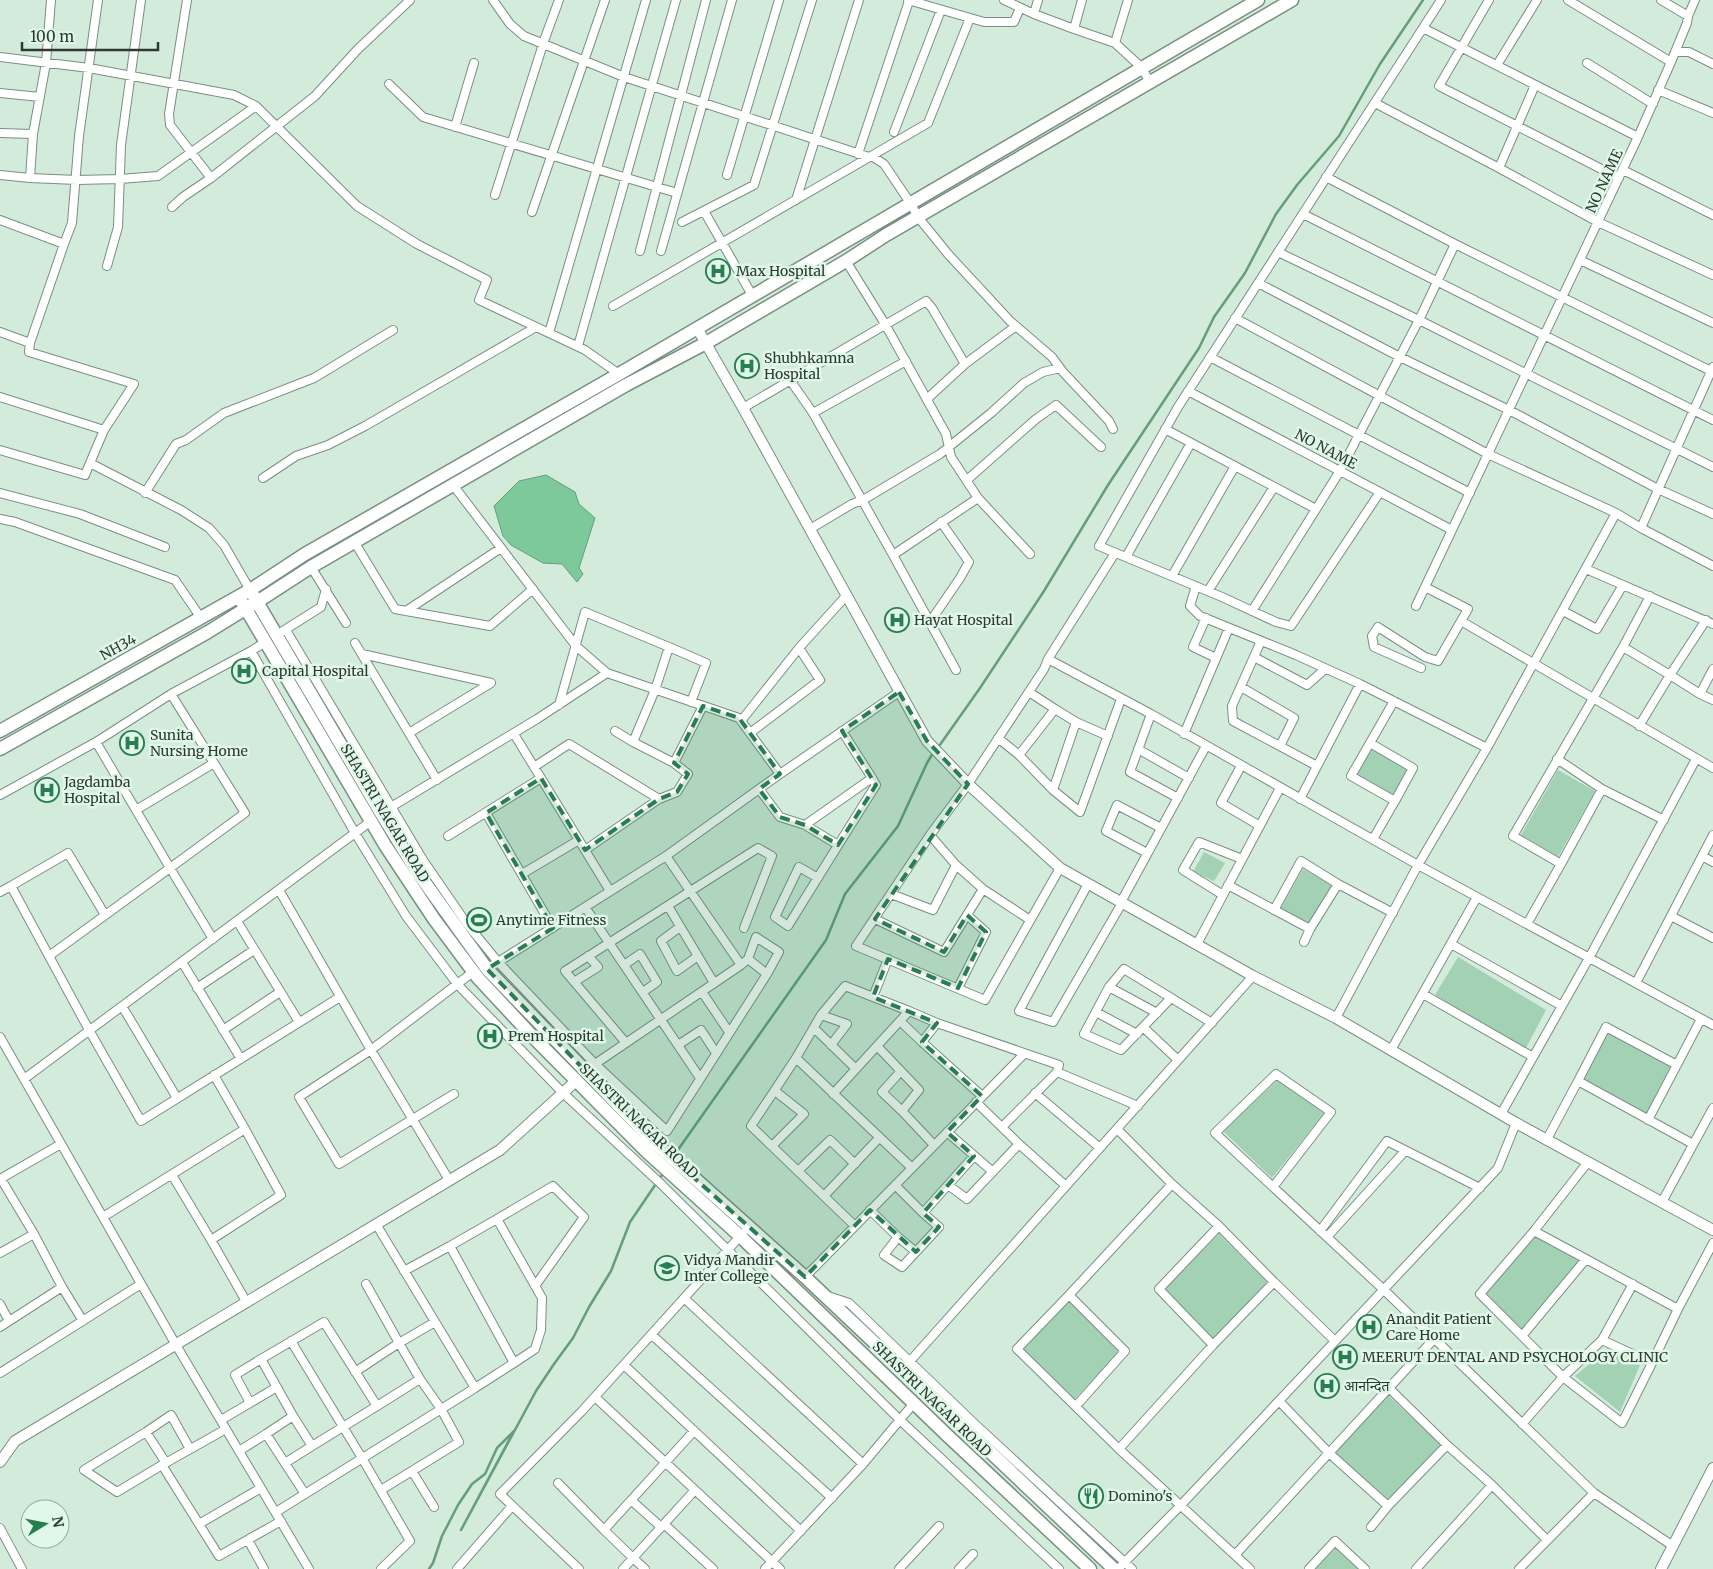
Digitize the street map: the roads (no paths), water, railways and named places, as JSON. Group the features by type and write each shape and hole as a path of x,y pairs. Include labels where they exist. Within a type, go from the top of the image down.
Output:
{"main road":[{"name":"NH34","path":"0,730 201,618 305,554 619,374 1258,0"},
{"path":"0,749 246,609 311,567 626,385 706,343 846,261 886,235 1292,0"},
{"path":"1216,24 1224,39"},
{"path":"619,374 626,385"},
{"path":"244,593 258,602 282,632 381,814 418,873 493,965 585,1072"},
{"name":"SHASTRI NAGAR ROAD","path":"244,593 246,609 264,643 381,814 411,886 473,972 585,1072 649,1146 704,1197 745,1231 914,1403 1090,1569"},
{"path":"264,643 282,632"},
{"path":"133,656 140,670"},
{"path":"73,690 81,704"},
{"path":"17,721 25,735"},
{"path":"745,1231 805,1277 907,1365 925,1390 1119,1567"},
{"path":"914,1403 925,1390"}],"street":[{"path":"30,178 34,134 46,63 51,0"},
{"path":"0,450 85,475 104,430 134,384 29,352 30,343 72,223 77,180 79,136 98,0"},
{"path":"107,266 118,227 121,145 141,0"},
{"path":"187,0 169,114 170,125 211,178"},
{"path":"172,207 315,96 358,49 410,0"},
{"path":"493,0 510,24 524,36 624,77 858,154 873,157 884,164 918,217 948,254 1016,326 1052,357 1109,421 1113,429"},
{"path":"495,195 559,0"},
{"path":"532,212 605,0"},
{"path":"549,333 646,0"},
{"path":"578,346 676,0"},
{"path":"640,251 706,0"},
{"path":"661,251 732,0"},
{"path":"727,175 779,0"},
{"path":"682,222 754,185 812,0"},
{"path":"796,200 859,0"},
{"path":"858,154 909,0 984,22 1014,22 1020,8"},
{"path":"1004,0 1034,14 1115,42 1141,68 1150,82"},
{"path":"1034,14 1038,0"},
{"path":"1074,29 1082,0"},
{"path":"1115,42 1128,0"},
{"path":"1380,492 1291,626 1276,622 1208,591 1099,546 1188,391 1442,0"},
{"path":"1489,0 1439,86 1619,178"},
{"path":"1497,65 1537,0"},
{"path":"1568,0 1670,62"},
{"path":"1661,0 1688,16"},
{"path":"1638,137 1675,52 1695,0"},
{"path":"894,132 942,10"},
{"path":"613,306 928,123 970,18"},
{"name":"NO NAME","path":"1416,606 1638,137 1423,28"},
{"path":"1675,52 1689,52 1713,64"},
{"path":"0,57 89,68 234,94 256,106 357,206 417,244 487,280 479,300 578,346 619,374"},
{"path":"455,127 474,63"},
{"path":"1587,64 1653,104"},
{"path":"389,84 422,117 677,193"},
{"path":"1498,168 1535,85"},
{"path":"1658,90 1713,113"},
{"path":"0,93 40,97"},
{"path":"1375,103 1598,222 1713,275"},
{"path":"0,175 77,180 158,176 256,106"},
{"path":"0,132 34,134"},
{"path":"1623,170 1713,215"},
{"path":"1326,177 1455,244 1712,370 1641,528"},
{"path":"704,211 752,296"},
{"path":"1303,214 1713,420"},
{"path":"0,220 64,244"},
{"path":"1252,611 1340,471 1419,320 1455,244"},
{"path":"1278,252 1527,373 1713,467"},
{"path":"1580,260 1713,323"},
{"path":"846,261 885,324 946,434 951,457 978,498 1030,554"},
{"path":"1258,283 1400,357 1509,410 1658,489 1713,514"},
{"path":"743,408 926,301 965,364"},
{"path":"1235,318 1488,454 1616,513 1713,566"},
{"path":"926,399 965,364 1016,326"},
{"path":"263,478 296,456 328,445 365,426 536,327"},
{"path":"697,328 927,741 968,784 1060,868 1253,976 1336,1018 1516,1123 1713,1230"},
{"path":"145,493 176,444 186,440 224,413 314,378 394,330"},
{"path":"0,332 30,343"},
{"name":"NO NAME","path":"1210,357 1470,493"},
{"path":"813,413 906,361"},
{"path":"810,529 940,454 991,413 1024,383 1043,372 1060,368"},
{"path":"790,380 813,413 894,554 956,670"},
{"name":"NO NAME","path":"1188,391 1452,530"},
{"path":"0,397 104,430"},
{"path":"967,480 1036,418 1056,405 1101,447"},
{"path":"1165,429 1316,509"},
{"path":"1126,557 1191,443"},
{"path":"90,463 181,510 209,528 224,545 244,593"},
{"path":"1172,576 1234,466"},
{"path":"453,485 576,646 606,673 739,718 780,774"},
{"path":"1208,591 1274,487"},
{"path":"0,493 80,514 166,547"},
{"path":"894,554 978,498"},
{"path":"1336,1018 1418,865 1487,748 1616,513"},
{"path":"0,519 15,522 175,580 201,618"},
{"path":"930,622 969,562 941,522"},
{"path":"355,543 395,609 490,626 533,589"},
{"path":"406,611 501,548"},
{"path":"1060,868 985,1000 856,946 1029,692 1114,552"},
{"path":"311,567 346,623"},
{"path":"1586,569 1709,622 1670,675 1639,726"},
{"path":"1563,611 1597,629 1623,584"},
{"path":"1196,586 1190,606 1200,616 1360,684 1487,748"},
{"path":"1421,668 1374,647 1372,636 1378,627 1425,657 1438,660 1468,609 1426,587"},
{"path":"282,632 321,607 326,590"},
{"path":"741,721 799,648 846,596"},
{"path":"1561,864 1513,836 1650,596"},
{"path":"559,705 585,612 706,663 691,702"},
{"path":"1206,618 1193,647 1216,658"},
{"path":"1461,620 1713,768"},
{"path":"1184,734 1229,628"},
{"path":"1261,641 1232,706 1233,721 1317,766"},
{"path":"355,642 437,780"},
{"path":"0,795 96,742 171,694 264,643"},
{"path":"1623,646 1700,694 1713,700"},
{"path":"633,742 655,690 670,647"},
{"path":"750,733 820,680 799,648"},
{"path":"251,651 355,833 406,916 458,985 563,1093 661,1184 900,1420 1059,1569"},
{"path":"362,654 490,683 409,733"},
{"path":"1254,657 1307,685 1325,668"},
{"path":"1048,660 1151,714 1418,865 1713,1025"},
{"path":"1700,694 1713,669"},
{"path":"24,1079 381,814 514,734 606,673"},
{"path":"1300,799 1360,684"},
{"path":"1240,687 1294,718 1280,746"},
{"path":"493,965 666,856 899,692"},
{"path":"1029,692 1076,722 1108,736"},
{"path":"49,956 245,813 171,694"},
{"path":"998,738 1019,755 1053,790 1080,812 1121,698"},
{"path":"1394,702 1351,776 1395,802"},
{"path":"674,764 703,706"},
{"path":"1019,755 1055,709"},
{"path":"1151,714 1130,772 1178,798"},
{"path":"1053,790 1076,722"},
{"path":"585,850 659,799 677,792 688,774 674,764 614,731"},
{"path":"818,878 799,867 775,917 788,926 818,878 838,845 876,785 842,731"},
{"path":"514,734 610,891"},
{"path":"96,742 213,939"},
{"path":"1370,743 1413,768 1373,839"},
{"path":"534,767 569,744 659,799"},
{"path":"1088,884 1019,1011 1054,1022 1122,903 1206,746"},
{"path":"1138,749 1189,778"},
{"path":"1557,759 1602,789 1664,820"},
{"path":"1501,1114 1589,958 1696,759"},
{"path":"136,810 214,763"},
{"path":"1241,766 1221,803 1260,826"},
{"path":"448,836 541,778"},
{"path":"804,825 872,778"},
{"path":"1197,944 1280,788"},
{"path":"759,789 780,817 804,825 838,845"},
{"path":"1527,924 1602,789"},
{"path":"1147,854 1106,831 1117,805 1161,828"},
{"path":"486,813 553,928"},
{"path":"930,835 956,865 983,889 1030,920"},
{"path":"1636,983 1713,836"},
{"path":"522,874 579,840"},
{"path":"1223,895 1184,870 1199,842 1242,859"},
{"path":"626,1043 565,971 758,848 772,856 744,928"},
{"path":"0,892 68,853 105,915"},
{"path":"666,856 744,962 767,974"},
{"path":"1702,856 1713,862"},
{"path":"1274,910 1301,861 1338,884 1393,913"},
{"path":"891,894 933,910 956,865"},
{"path":"1304,942 1338,884"},
{"path":"1228,885 1310,929"},
{"path":"11,886 141,1121 340,997"},
{"path":"875,918 944,952 983,889"},
{"path":"279,890 412,1120 449,1180"},
{"path":"1391,1050 1477,897"},
{"path":"668,906 714,983"},
{"path":"585,907 700,1078"},
{"path":"958,988 986,932 967,915"},
{"path":"1671,916 1713,938"},
{"path":"237,921 299,1022"},
{"path":"680,927 661,941 678,971 698,956"},
{"path":"0,1462 15,1440 500,1150 585,1072 744,962 756,937 779,952 667,1131 585,1072"},
{"path":"1451,944 1562,1006"},
{"path":"197,988 254,950"},
{"path":"624,964 640,954 657,982 643,992"},
{"path":"574,982 598,968 588,956"},
{"path":"873,997 888,959"},
{"path":"182,962 241,1059"},
{"path":"1170,998 1121,1050 1084,1034 1109,987 1124,969 1212,1023"},
{"path":"454,1094 339,1164 299,1097 371,1050 473,972"},
{"path":"1132,1569 1119,1567 976,1425 907,1365 1253,976"},
{"path":"855,1226 751,1126 796,1058 821,1015 845,986 937,1023 1059,1065 1057,1072 1002,1127"},
{"path":"1109,987 1157,1013"},
{"path":"223,1030 280,992"},
{"path":"702,992 729,1032"},
{"path":"1423,994 1533,1057"},
{"path":"122,1006 177,1098"},
{"path":"833,1094 909,1011"},
{"path":"1096,1012 1137,1034"},
{"path":"821,1015 847,1024 831,1045"},
{"path":"1648,1120 1701,1019"},
{"path":"900,1021 979,1099 1019,1144 1066,1186"},
{"path":"922,1042 937,1023"},
{"path":"1547,1140 1606,1026 1677,1064"},
{"path":"1144,1027 1178,1060"},
{"path":"814,1028 856,1069"},
{"path":"678,1044 701,1030 716,1053"},
{"path":"0,1037 176,1345 310,1569"},
{"path":"877,1046 920,1090 902,1111"},
{"path":"805,1277 1024,1054"},
{"path":"796,1058 912,1168"},
{"path":"901,1071 882,1092 934,1145"},
{"path":"1057,1072 1138,1106"},
{"path":"1273,1187 1331,1112 1276,1074 1215,1133 1273,1187 1320,1230 1384,1290 1594,1493 1673,1546"},
{"path":"211,1240 281,1196 214,1075"},
{"path":"1578,1081 1693,1144"},
{"path":"772,1146 804,1114 774,1091"},
{"path":"1035,1094 1100,1148"},
{"path":"1662,1202 1713,1108"},
{"path":"1119,1567 1181,1505 1498,1168 1516,1123"},
{"path":"103,1217 245,1129"},
{"path":"1117,1129 1172,1184 1219,1226 1335,1341"},
{"path":"947,1132 992,1172"},
{"path":"824,1196 879,1138"},
{"path":"798,1171 830,1140 855,1164"},
{"path":"1320,1230 1387,1142 1480,1188"},
{"path":"61,1144 1,1179 83,1321"},
{"path":"948,1185 967,1199 1019,1144"},
{"path":"1327,1237 1405,1151"},
{"path":"923,1213 974,1156"},
{"path":"1588,1162 1534,1231 1480,1294 1563,1377 1622,1423 1713,1243"},
{"path":"172,1174 247,1302"},
{"path":"1172,1184 1017,1349 1120,1449 1250,1569"},
{"path":"895,1185 939,1227 902,1267 884,1254 898,1237"},
{"path":"404,1271 553,1186 584,1217 535,1286"},
{"path":"870,1210 916,1252"},
{"path":"276,1512 535,1349 542,1330 542,1298 497,1219"},
{"path":"376,1224 475,1388"},
{"path":"1213,1346 1159,1289 1219,1226"},
{"path":"579,1569 500,1494 595,1397 745,1231"},
{"path":"1534,1231 1678,1309"},
{"path":"0,1253 34,1234"},
{"path":"450,1246 514,1363"},
{"path":"1522,1336 1586,1259"},
{"path":"1120,1449 1274,1282"},
{"path":"0,1373 141,1284"},
{"path":"366,1284 420,1379 441,1409 459,1442 381,1490"},
{"path":"1522,1424 1563,1377 1602,1340 1633,1284"},
{"path":"0,1326 62,1287"},
{"path":"1069,1295 1125,1351 1076,1406"},
{"path":"685,1299 863,1464"},
{"path":"0,1304 9,1321"},
{"path":"250,1403 235,1375 324,1322 377,1406"},
{"path":"355,1372 435,1322"},
{"path":"652,1335 832,1498"},
{"path":"1235,1555 1434,1339"},
{"path":"1602,1340 1652,1363"},
{"path":"291,1341 381,1490 410,1542 381,1569"},
{"path":"261,1359 312,1446"},
{"path":"624,1365 801,1531"},
{"path":"285,1464 420,1379"},
{"path":"220,1420 277,1387"},
{"path":"1389,1388 1447,1445 1492,1485 1547,1540"},
{"path":"595,1397 780,1569"},
{"path":"1279,1401 1329,1452 1388,1506"},
{"path":"765,1569 863,1464 914,1403"},
{"path":"190,1449 171,1415 84,1470 117,1492 226,1429"},
{"path":"239,1451 293,1416"},
{"path":"604,1530 694,1431"},
{"path":"146,1432 219,1556 281,1521"},
{"path":"266,1434 305,1494"},
{"path":"1371,1527 1388,1506 1447,1445"},
{"path":"1661,1569 1713,1468"},
{"path":"412,1471 434,1507"},
{"path":"558,1483 645,1569"},
{"path":"1416,1569 1492,1485"},
{"path":"199,1524 261,1488"},
{"path":"623,1569 696,1490"},
{"path":"1519,1569 1594,1493"},
{"path":"631,1500 713,1569"},
{"path":"457,1569 512,1506"},
{"path":"899,1569 939,1526"},
{"path":"0,1528 22,1569"},
{"path":"248,1540 264,1569"},
{"path":"1309,1569 1335,1541 1365,1569"},
{"path":"959,1569 973,1554"},
{"path":"566,1569 572,1562"}],"waterway":[{"path":"937,749 1044,591 1108,485 1199,348 1214,317 1245,273 1276,214 1297,185 1339,136 1380,64 1423,0"},
{"path":"675,1154 826,940 845,894 898,826 933,753"},
{"path":"429,1569 433,1563 442,1536 458,1505 472,1484 485,1474 497,1448 514,1431 461,1530 536,1391 573,1338 611,1271 630,1222 664,1172"}],"place":[{"name":"Max Hospital","path":"718,271"},
{"name":"Shubhkamna Hospital","path":"747,366"},
{"name":"Hayat Hospital","path":"897,620"},
{"name":"Capital Hospital","path":"244,671"},
{"name":"Sunita Nursing Home","path":"132,743"},
{"name":"Jagdamba Hospital","path":"47,790"},
{"name":"Anytime Fitness","path":"479,920"},
{"name":"Prem Hospital","path":"490,1036"},
{"name":"Vidya Mandir Inter College","path":"667,1268"},
{"name":"Anandit Patient Care Home","path":"1369,1327"},
{"name":"MEERUT DENTAL AND PSYCHOLOGY CLINIC","path":"1345,1357"},
{"name":"आनन्दित","path":"1327,1386"},
{"name":"Domino's","path":"1091,1496"}]}
